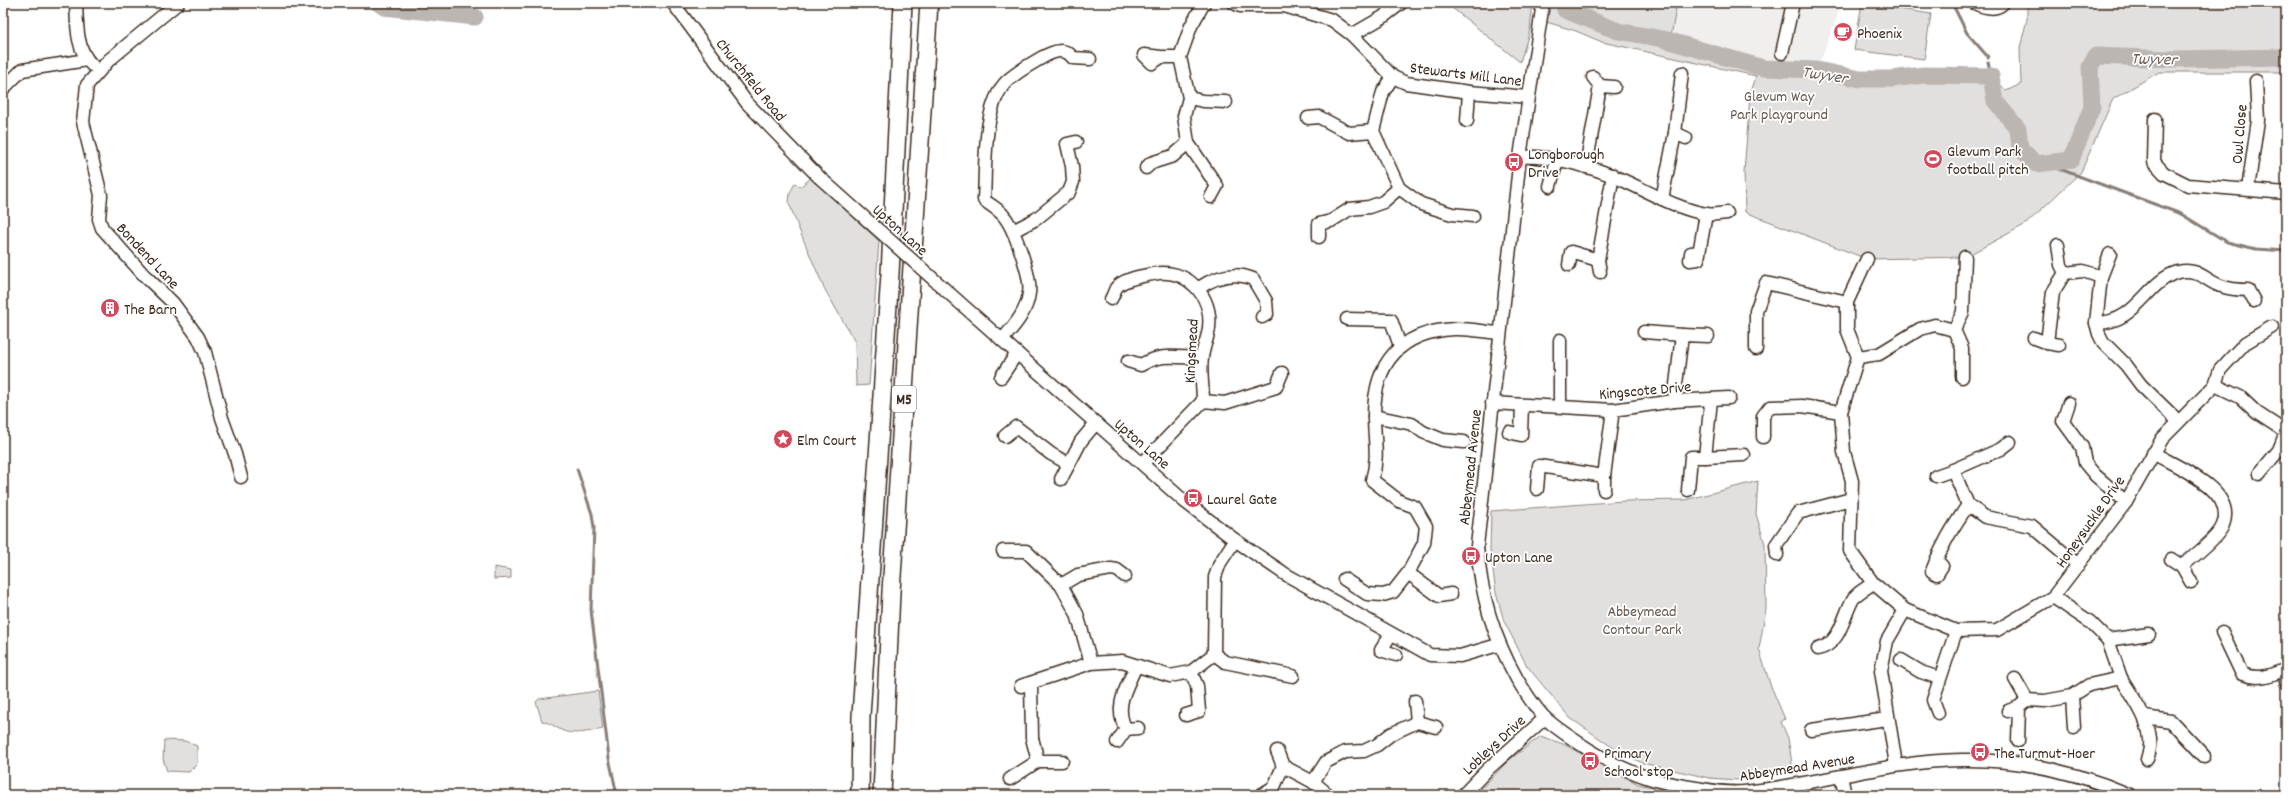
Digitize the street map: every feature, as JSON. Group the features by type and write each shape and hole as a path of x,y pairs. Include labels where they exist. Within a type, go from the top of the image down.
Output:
{"highway":[{"name":"M5","path":"860,795 861,716 890,274 903,3"},
{"name":"M5","path":"882,795 891,592 929,3"}],"street":[{"path":"76,3 80,46 87,60 99,71"},
{"name":"Bondend Lane","path":"178,3 109,60 86,85 83,122 101,195 99,219 102,228 177,307 198,337 205,352 222,418 235,454 241,477"},
{"name":"Churchfield Road","path":"674,3 747,103 815,174"},
{"path":"1204,3 1191,26 1180,57 1189,98 1184,116 1188,143 1217,186 1211,197"},
{"name":"Stewarts Mill Lane","path":"1234,3 1240,6 1284,4 1332,20 1352,36 1394,77 1406,83 1469,92 1528,97"},
{"path":"1352,36 1382,18 1401,3"},
{"name":"Abbeymead Avenue","path":"1543,3 1520,157 1499,333 1477,546 1479,574 1498,644 1523,689 1545,718 1569,737 1604,759 1638,776 1665,783 1722,792 1742,792 1798,785 1896,765 1964,760 2016,762 2089,780 2130,795"},
{"path":"1782,53 1793,3"},
{"path":"1974,3 1989,8 2000,6 2003,3"},
{"path":"1002,340 1023,314 1030,292 1026,272 1012,231 1003,215 984,200 990,119 996,99 1007,82 1024,69 1050,54 1063,51 1069,52 1073,58 1090,59"},
{"path":"1161,57 1180,57"},
{"path":"3,89 22,70 87,60"},
{"path":"1662,199 1675,133 1676,92 1682,73"},
{"path":"1394,77 1383,92 1373,131 1399,188 1421,204 1452,214 1473,216"},
{"path":"1586,166 1596,81 1614,87"},
{"name":"Owl Close","path":"2248,189 2258,120 2252,95 2256,81"},
{"path":"1467,121 1469,92"},
{"path":"1189,98 1204,101 1226,102"},
{"path":"1308,118 1319,117 1349,133 1373,131"},
{"path":"2156,119 2154,162 2164,173 2188,185 2286,193"},
{"path":"1675,133 1686,138"},
{"path":"1148,163 1173,156 1188,143"},
{"path":"1012,231 1036,219 1073,194 1068,144"},
{"path":"1520,157 1530,156 1586,166 1613,176 1662,199 1706,214 1727,213"},
{"path":"1548,181 1557,161"},
{"name":"Upton Lane","path":"815,174 1017,354 1143,463 1184,501 1236,540 1299,582 1430,655 1460,656 1498,644"},
{"path":"1600,272 1598,260 1613,176"},
{"path":"1319,237 1319,224 1331,221 1350,209 1369,207 1383,202 1399,188"},
{"path":"1690,260 1698,259 1706,214"},
{"path":"2058,244 2061,265 2065,273"},
{"path":"1569,265 1571,252 1598,260"},
{"path":"2110,254 2101,277 2096,323 2102,342 2126,365 2141,386 2178,421"},
{"path":"1954,330 1963,312 1965,257"},
{"path":"1763,437 1763,416 1767,402 1841,412 1858,357 1847,329 1847,302 1867,259"},
{"path":"2065,273 2083,271 2101,277"},
{"path":"1111,299 1113,285 1134,278 1167,272 1181,276 1199,288 1221,276 1236,275 1253,279 1266,301 1267,314 1262,317"},
{"path":"2096,323 2117,319 2131,312 2162,282 2178,272 2199,272 2219,286 2248,290 2254,301"},
{"path":"2047,343 2053,292 2065,273"},
{"path":"1756,349 1756,311 1763,280 1847,302"},
{"name":"Kingsmead","path":"1143,463 1203,401 1202,358 1209,328 1209,317 1199,288"},
{"path":"1347,319 1392,320 1400,346"},
{"path":"1858,357 1879,354 1920,329 1935,326 1954,330"},
{"name":"Honeysuckle Drive","path":"1841,412 1844,452 1852,481 1850,551 1873,583 1905,610 1956,631 1997,630 2053,598 2126,502 2153,453 2178,421 2215,385 2220,370 2245,343 2272,327"},
{"path":"1344,579 1367,594 1383,595 1393,592 1408,573 1424,543 1426,526 1422,516 1415,507 1398,501 1372,480 1377,463 1374,416 1377,390 1384,368 1400,346 1425,334 1454,329 1499,333"},
{"path":"1954,330 1962,348 1962,377"},
{"path":"1644,332 1708,336"},
{"path":"1674,401 1682,335"},
{"path":"2034,338 2047,343 2059,345"},
{"path":"1560,340 1560,408"},
{"path":"1001,377 1017,354"},
{"path":"1128,362 1142,370 1154,357 1167,356 1202,358"},
{"name":"Kingsmead","path":"1203,401 1225,403 1279,391 1282,373"},
{"path":"2215,385 2240,397 2257,413 2286,432 2279,450 2259,474"},
{"name":"Kingscote Drive","path":"1492,403 1613,410 1674,401 1729,398"},
{"path":"1705,457 1710,400"},
{"path":"2069,403 2057,424 2082,448 2085,462 2094,475 2126,502"},
{"path":"1509,432 1521,435 1522,405"},
{"path":"1604,490 1604,476 1613,410"},
{"path":"1374,416 1412,424 1423,432 1443,440 1464,442"},
{"path":"1005,436 1015,422 1051,454 1069,464"},
{"path":"1061,479 1081,441 1096,423"},
{"path":"1936,476 2001,449 2010,442"},
{"path":"2153,453 2208,485 2221,498 2226,510 2223,526 2202,549 2182,566"},
{"path":"1688,490 1691,457 1744,455"},
{"path":"1537,489 1539,466 1604,476"},
{"path":"1953,470 1968,505 1985,517 2032,526 2078,565"},
{"path":"1776,555 1776,546 1796,512 1851,499"},
{"path":"1934,565 1943,542 1968,505"},
{"path":"1214,654 1216,577 1220,563 1236,540"},
{"path":"1004,551 1027,545 1061,585 1077,614 1091,663"},
{"path":"2171,559 2182,566 2191,582"},
{"path":"1061,585 1078,575 1111,569 1117,570 1125,576"},
{"path":"1408,573 1439,596 1451,594"},
{"path":"1818,648 1831,643 1843,622 1853,597 1873,583"},
{"path":"2053,598 2090,622 2108,640 2121,678 2145,717 2151,748 2147,759"},
{"path":"1896,765 1887,719 1881,671 1887,641 1905,610"},
{"path":"1938,713 1930,700 1939,678 1948,662 1956,631"},
{"path":"2222,632 2242,674 2253,678 2272,675 2286,669"},
{"path":"1392,634 1376,652 1396,655"},
{"path":"2108,640 2137,638 2149,634"},
{"path":"1038,761 1032,738 1026,685 1091,663 1122,661 1170,676 1191,672 1214,654"},
{"path":"1214,654 1225,662 1272,677 1293,676"},
{"path":"1901,660 1921,672 1939,678"},
{"path":"1117,742 1132,729 1121,720 1120,703 1136,666"},
{"path":"1191,672 1197,686 1194,714"},
{"path":"2018,706 2072,696 2089,686 2121,678"},
{"path":"2015,679 2018,706 2018,741"},
{"path":"2072,696 2074,728"},
{"path":"1415,701 1418,722"},
{"path":"2145,717 2171,721 2204,756"},
{"name":"Lobleys Drive","path":"1463,795 1488,768 1545,718"},
{"path":"1812,730 1887,719"},
{"path":"1313,782 1326,762 1345,752 1364,751 1377,745 1391,734 1418,722 1436,728"},
{"path":"1277,751 1284,766 1313,782 1329,795"},
{"path":"1010,779 1038,761 1062,761"},
{"path":"1261,795 1274,787 1284,766"},
{"path":"1841,776 1845,795"}],"shaded area":[{"path":"1560,3 1842,3 1817,70 1763,68 1663,39 1618,31 1565,10"}],"green space":[{"path":"1446,3 1533,3 1530,30 1520,62"},
{"name":"Glevum Way Park playground","path":"1543,3 1560,3 1565,10 1618,31 1663,39 1763,68 1817,70 1860,79 1892,79 1923,75 1990,72 2006,91 2021,84 2020,48 2027,19 2027,3 2286,3 2286,72 2159,72 2113,99 2081,172 2026,224 1965,257 1867,259 1745,212 1744,172 1750,96 1756,76 1602,42 1576,31 1540,20"},
{"path":"1566,3 1677,3 1671,36 1619,28 1568,6"},
{"path":"1862,3 1931,14 1924,59 1854,50"},
{"path":"811,178 879,241 869,385 856,386 855,342 824,288 789,203 790,193 795,183 800,187"},
{"name":"Abbeymead Contour Park","path":"1758,481 1756,514 1765,544 1766,609 1759,649 1770,684 1785,719 1781,722 1788,738 1793,770 1736,780 1709,778 1642,763 1612,747 1570,718 1527,666 1504,621 1496,593 1490,549 1491,511 1624,501 1685,500"},
{"path":"494,567 511,570 511,578 494,579"},
{"path":"598,691 603,729 571,733 565,732 542,721 536,702 539,699"},
{"path":"1541,736 1563,744 1638,784 1692,795 1475,795 1509,760"},
{"path":"164,740 185,741 197,746 197,764 189,772 167,771 163,759"}],"waterway":[{"name":"Twyver","path":"378,3 384,7 475,17"},
{"path":"1946,3 1953,5 1967,33 1988,57"},
{"name":"Twyver","path":"1565,10 1618,31 1663,39 1763,68 1817,70 1860,79 1892,79 1923,75 1991,76 1995,101 2018,129 2020,148 2036,164 2071,160 2092,107 2090,67 2096,56 2173,59 2286,57"},
{"path":"1988,62 1991,76"},
{"name":"Twyver","path":"2036,164 2057,168 2181,214 2227,242 2256,249 2286,251"},
{"path":"577,469 592,514 594,528 591,610 609,758 617,795"}],"place":[{"name":"Phoenix","path":"1843,32"},
{"name":"Glevum Park football pitch","path":"1933,159"},
{"name":"Longborough Drive","path":"1514,162"},
{"name":"The Barn","path":"110,308"},
{"name":"Elm Court","path":"783,439"},
{"name":"Laurel Gate","path":"1193,498"},
{"name":"Upton Lane","path":"1471,556"},
{"name":"The Turmut-Hoer","path":"1980,752"},
{"name":"Primary School stop","path":"1590,761"}]}
